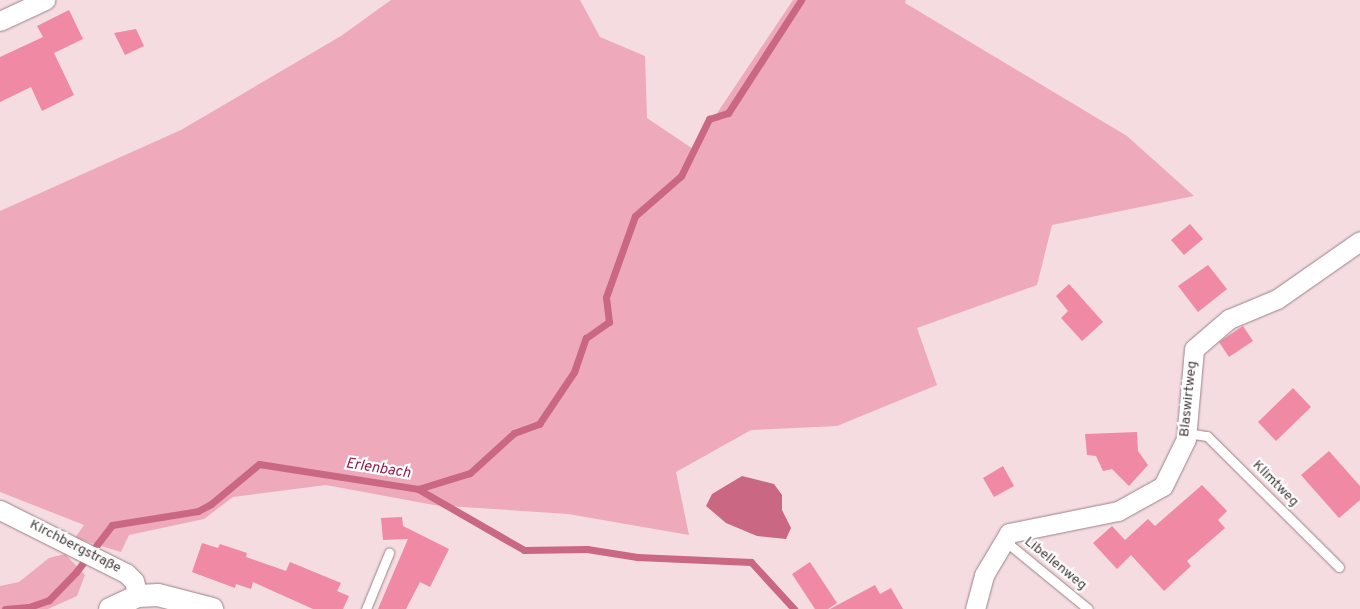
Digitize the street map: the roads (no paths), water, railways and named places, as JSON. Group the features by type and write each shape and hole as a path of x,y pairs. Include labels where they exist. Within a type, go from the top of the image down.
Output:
{"street":[{"path":"0,21 45,0"},
{"name":"Blaswirtweg","path":"1005,541 1009,534 1118,511 1163,486 1187,433 1194,349 1229,319 1277,298 1360,241"},
{"name":"Kirchbergstraße","path":"0,510 105,561 134,581 138,602"},
{"path":"974,609 984,575 1005,541"},
{"path":"110,609 138,602 158,594 212,609"}],"lane":[{"name":"Klimtweg","path":"1187,433 1207,436 1339,567"},
{"name":"Libellenweg","path":"1005,541 1088,609"},
{"path":"366,609 389,554"}],"waterway":[{"path":"418,489 470,473 514,433 539,424 574,372 586,338 609,322 606,297 635,216 681,176 709,119 728,113 801,0"},
{"name":"Erlenbach","path":"5,609 29,607 49,600 76,572 112,525 198,511 211,504 259,464 418,489 524,550 587,549 637,557 751,562 794,609"}]}
